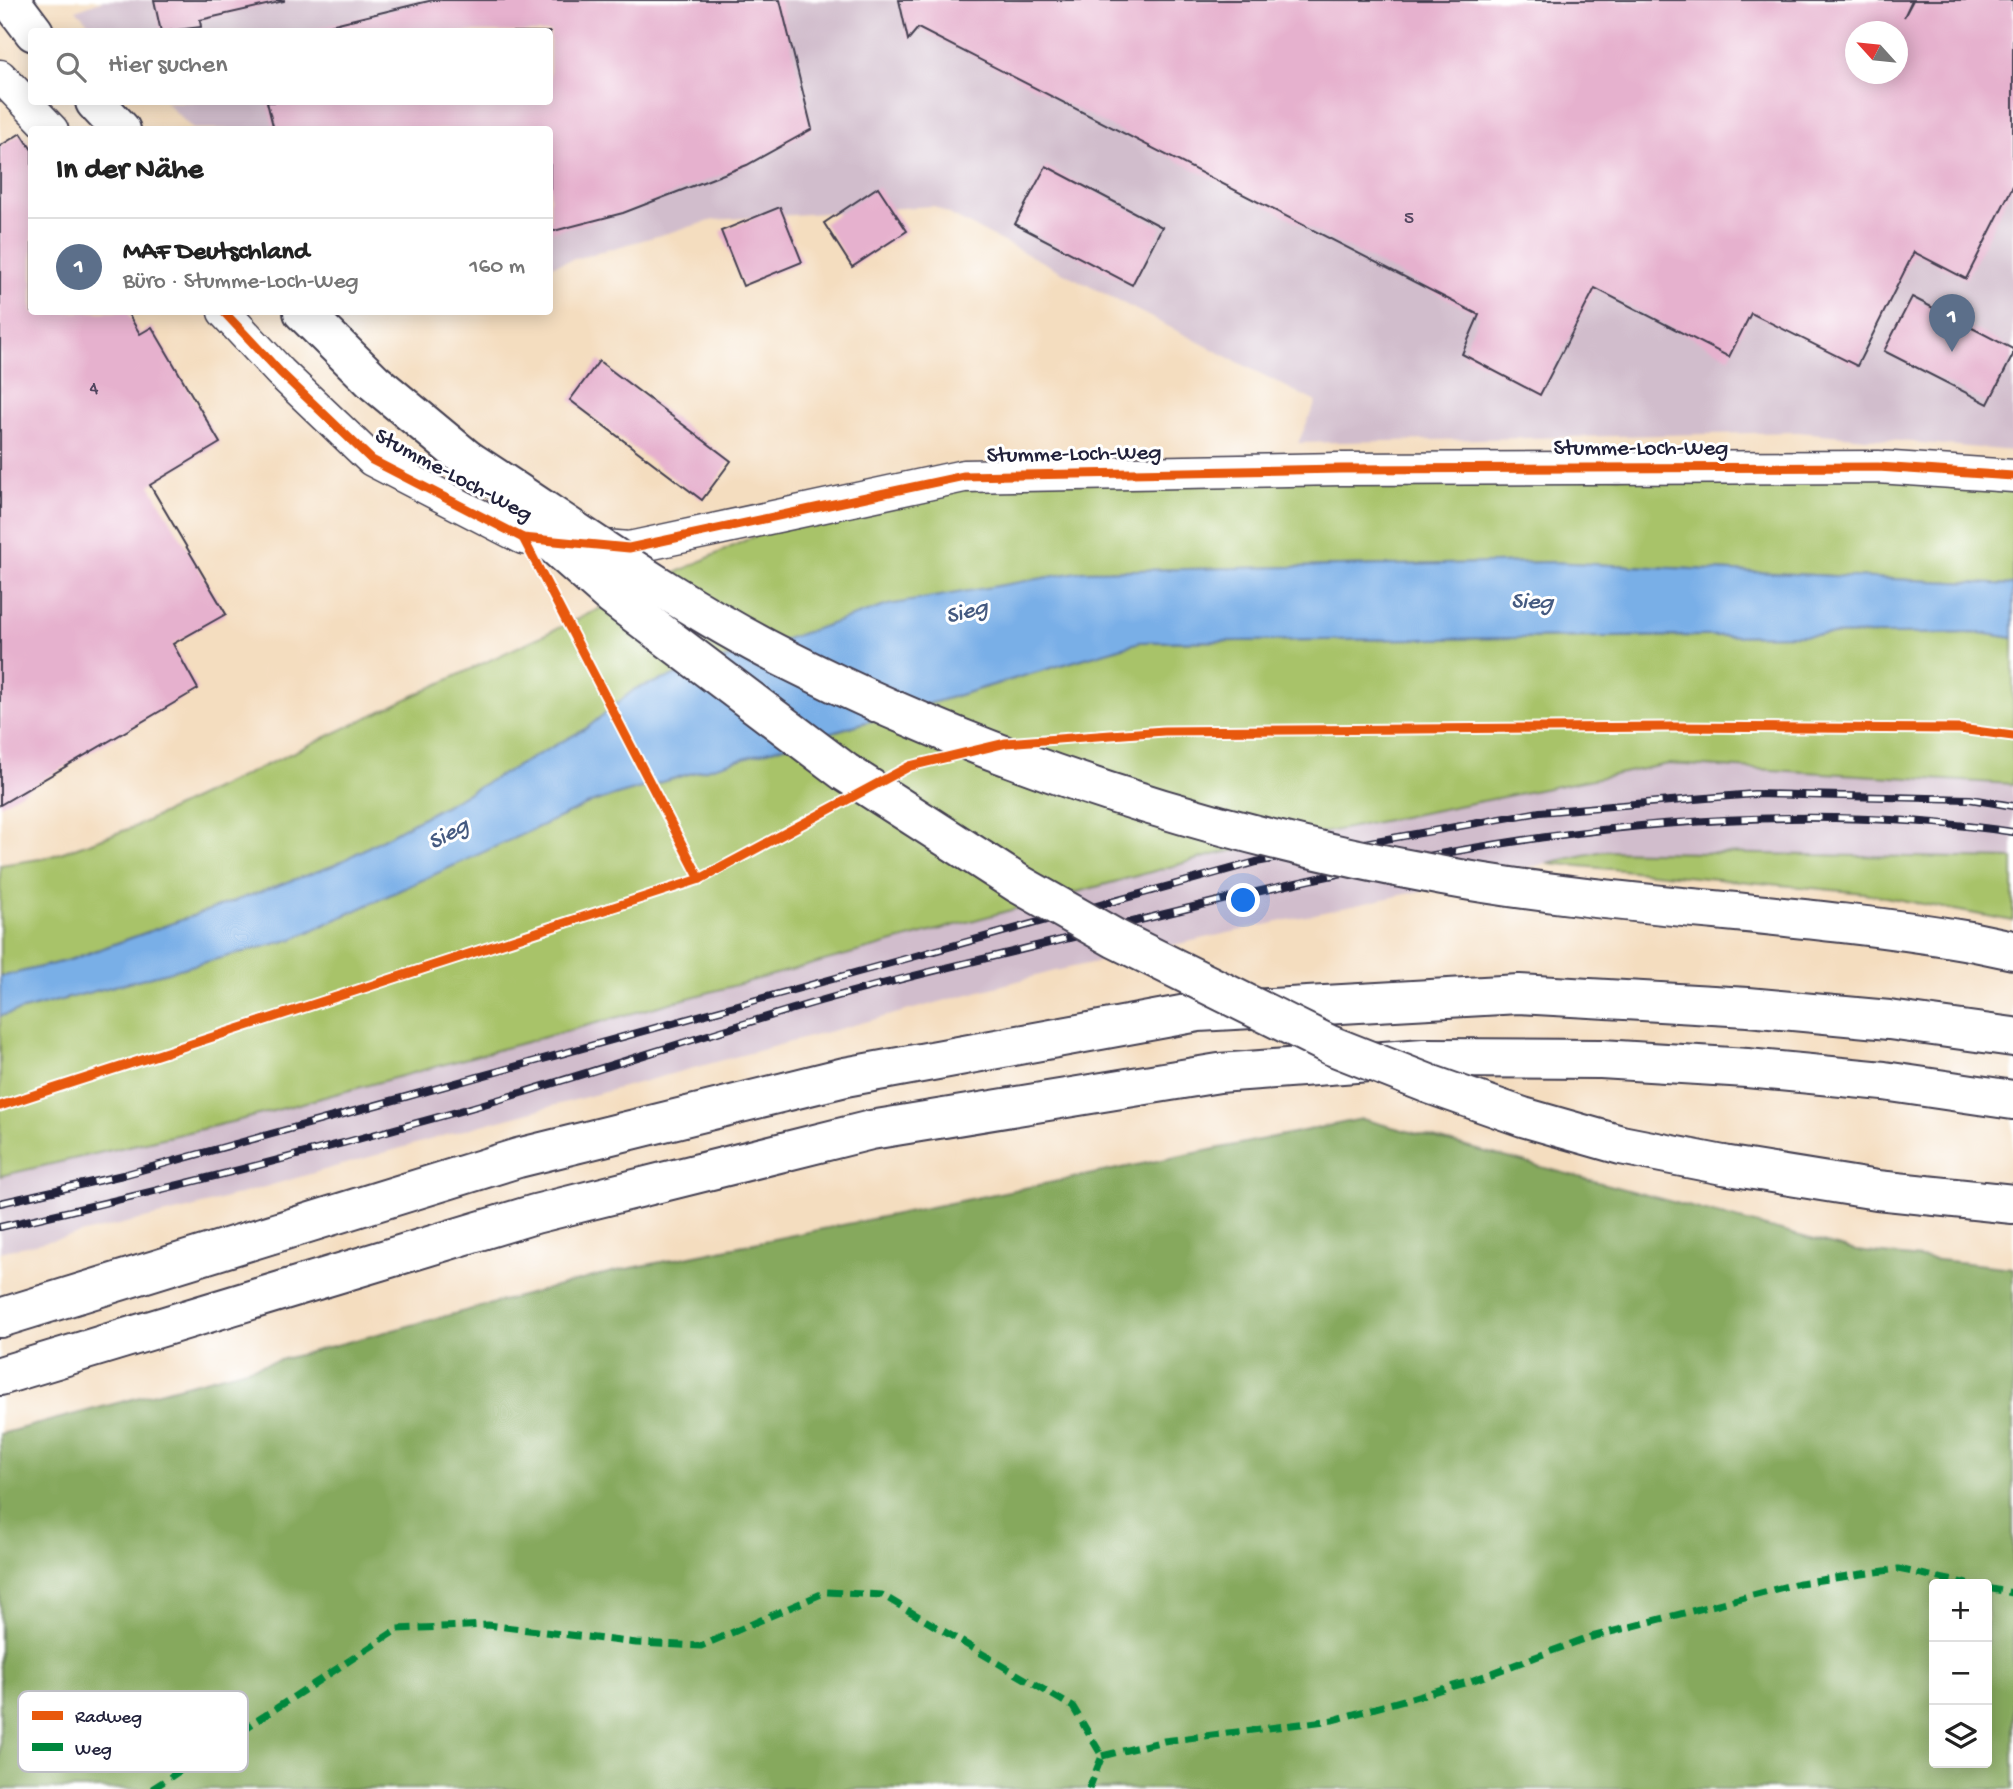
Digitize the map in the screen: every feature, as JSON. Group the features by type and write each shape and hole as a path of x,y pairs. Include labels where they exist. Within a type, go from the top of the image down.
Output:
{"highway":[{"path":"10,0 31,28"},
{"path":"98,105 117,126"},
{"path":"306,315 374,382 468,460 712,617 779,655 902,715 1009,758 1240,832 1446,877 1575,895 1897,928 2013,950"},
{"path":"468,460 536,532 612,596 845,772 1019,884 1209,987 1343,1050 1523,1117 1621,1145 1723,1165 1877,1189 2013,1204"},
{"path":"0,1318 518,1158 845,1077 1198,1013 1519,994 1748,1007 1889,1020 2013,1037"},
{"path":"0,1376 535,1214 871,1130 1219,1073 1424,1058 1601,1059 1815,1074 2013,1100"}],"street":[{"path":"0,76 47,126"},
{"name":"Stumme-Loch-Weg","path":"227,315 280,372 372,460 523,538 629,548 964,476 1341,469 1878,467 2013,475"}],"shaded area":[{"path":"103,0 2013,0 2013,451 1798,432 1298,443 1316,402 933,206 714,220 553,265 553,126 190,126 168,105 553,105 553,28 93,28 76,10"},
{"path":"1668,764 2013,784 2013,859 1603,851 1055,971 478,1126 188,1209 0,1252 0,1176 240,1120 1217,854"}],"green space":[{"path":"964,476 2013,476 2013,585 1551,562 1083,571 635,689 587,728 335,865 69,960 0,977 0,865 46,858 134,827 812,509"},
{"path":"1981,633 2013,638 2013,784 1668,764 1217,854 240,1120 0,1176 0,1016 293,939 593,802 1140,642"},
{"path":"1603,851 2013,859 2013,921 1864,893 1547,863"},
{"path":"1362,1119 1856,1251 2013,1268 2013,1789 0,1789 0,1434 612,1272"}],"water":[{"name":"Sieg","path":"1551,562 2013,585 2013,638 1981,633 1140,642 593,802 293,939 0,1016 0,977 70,960 335,865 587,728 635,689 888,605 1083,571"}],"building":[{"path":"154,0 284,0 200,20 201,27 160,28"},
{"path":"433,0 780,0 812,129 747,165 623,213 553,231 553,126 273,126 268,105 553,105 553,28 318,28"},
{"path":"899,0 1912,0 1904,17 1913,0 2013,0 2013,186 1966,279 1914,252 1857,366 1751,313 1729,357 1595,288 1540,395 1462,354 1479,315 918,28 908,40"},
{"path":"21,133 28,144 28,315 129,315 140,334 152,327 220,443 150,485 226,614 173,644 198,689 0,805 0,146"},
{"path":"1046,166 1162,227 1132,285 1015,224"},
{"path":"878,187 907,231 852,267 824,223"},
{"path":"780,207 802,262 743,286 721,231"},
{"path":"1912,297 2013,349 2013,355 1988,404 1884,351"},
{"path":"599,361 731,461 702,500 570,400"}],"railway":[{"path":"0,1203 123,1175 1256,862 1540,812 1754,794 1970,799 2013,806"},
{"path":"0,1227 171,1187 397,1129 885,983 1310,880 1426,856 1543,837 1660,824 1778,818 1895,820 2013,832"}],"marked path":[{"path":"1102,1756 1164,1741 1333,1720 1471,1681 1584,1639 1799,1583 1898,1569 1945,1579"},
{"path":"1992,1589 2013,1593"},
{"path":"248,1727 398,1629 488,1625 636,1643 701,1646 826,1592 882,1595 1073,1707 1102,1756 1089,1789"},
{"path":"152,1789 178,1772"}],"cycle path":[{"path":"227,315 280,372 372,460 523,538 629,548 964,476 1341,469 1878,467 2013,476"},
{"path":"523,538 700,879"},
{"path":"0,1106 700,879 910,766 1006,743 1164,731 1670,727 1960,729 2013,736"}],"place":[{"name":"MAF Deutschland","path":"1952,352"}]}
